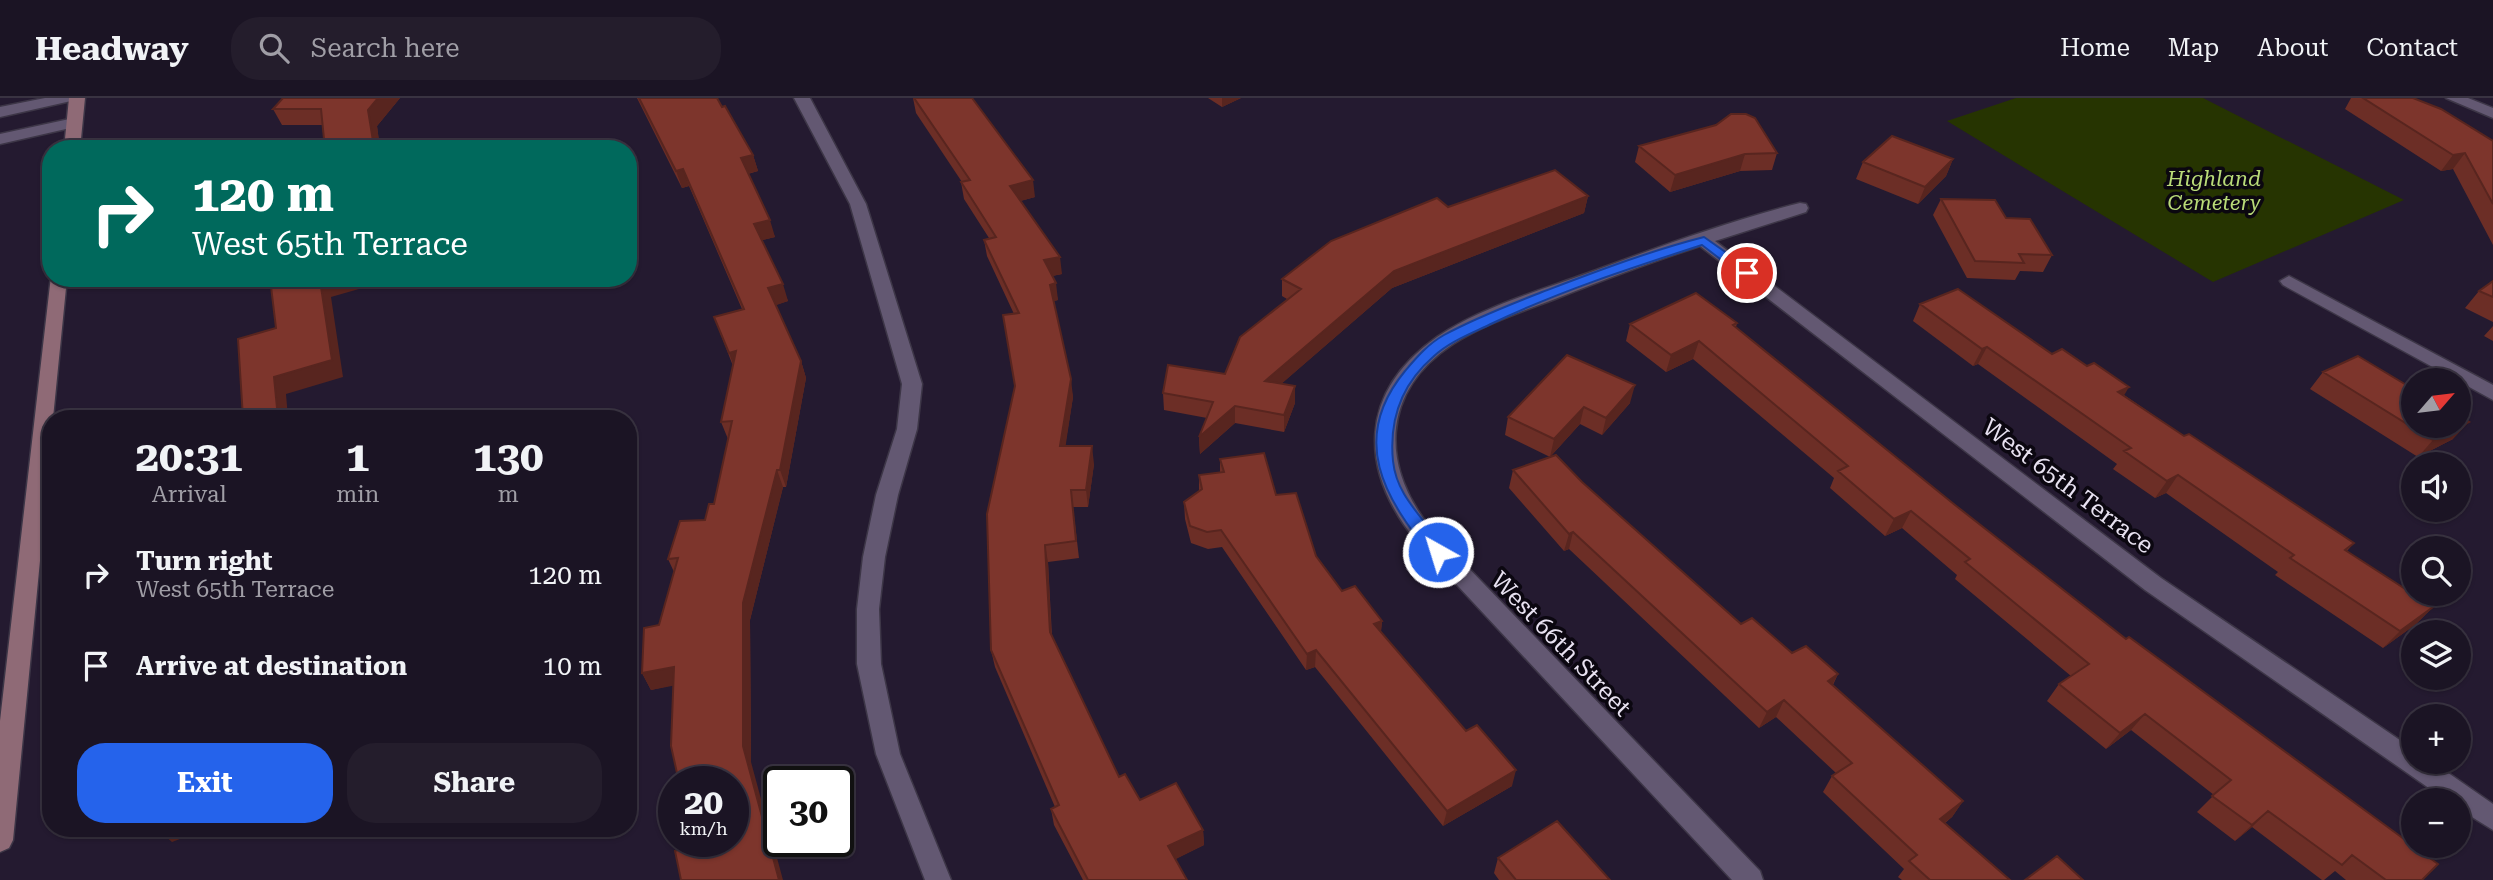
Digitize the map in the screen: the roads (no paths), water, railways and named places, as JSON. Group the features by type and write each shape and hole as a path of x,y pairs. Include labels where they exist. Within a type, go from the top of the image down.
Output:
{"street":[{"path":"0,112 66,98"},
{"path":"73,140 77,98"},
{"path":"802,98 858,204 912,384 907,429 887,495 874,557 868,609 869,664 888,754 938,880"},
{"path":"2454,98 2493,113"},
{"path":"0,139 74,123"},
{"path":"1704,240 1800,208"},
{"name":"West 65th Terrace","path":"1704,240 2153,584 2493,818"},
{"name":"West 66th Street","path":"1704,240 1601,274 1448,339 1427,354 1396,392 1387,414 1385,462 1392,487 1406,513 1438,552 1750,880"},
{"path":"2289,281 2493,393"},
{"path":"44,410 57,287"},
{"path":"0,840 42,433"}],"park label":[{"name":"Highland Cemetery","path":"2214,191"}]}
